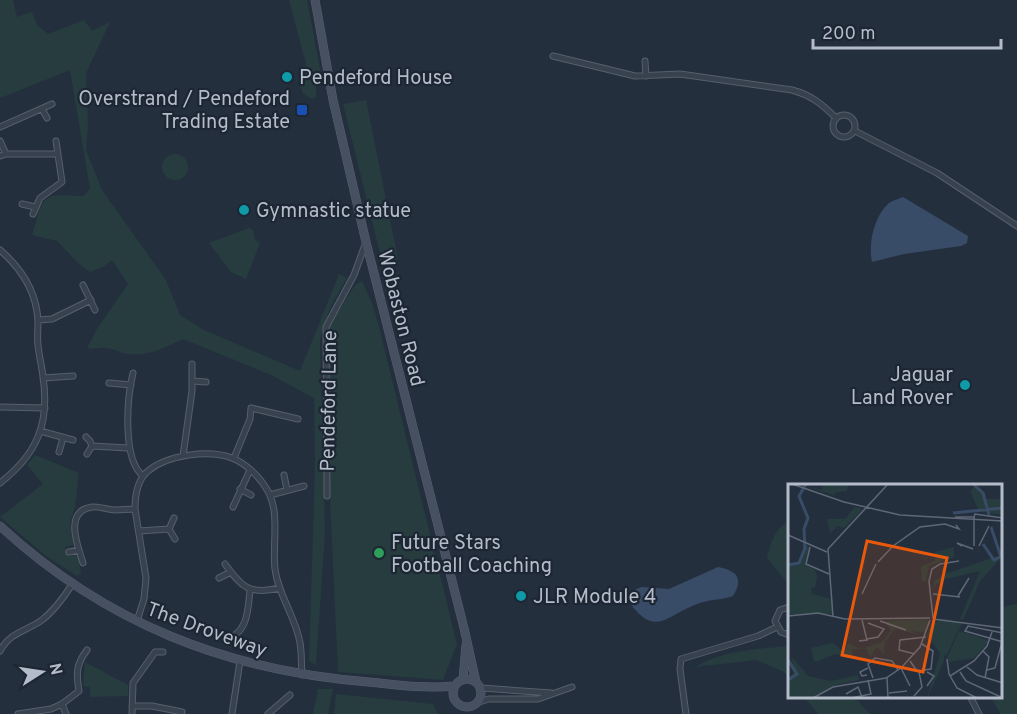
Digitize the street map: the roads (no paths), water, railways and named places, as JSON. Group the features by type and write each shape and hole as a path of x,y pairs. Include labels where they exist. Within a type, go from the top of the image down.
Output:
{"street":[{"name":"Wobaston Road","path":"315,0 333,100 366,242 478,685"},
{"path":"553,56 618,73 646,76 680,74 792,90 818,100 836,118"},
{"path":"645,61 646,76"},
{"path":"0,127 52,104"},
{"path":"42,108 47,118"},
{"path":"844,114 851,117 855,123 855,131 847,137 838,135 833,127 836,118 844,114"},
{"path":"855,131 937,173 1017,226"},
{"path":"0,141 3,155 57,154"},
{"path":"33,214 40,198 62,182 56,141"},
{"path":"22,204 35,207"},
{"name":"Pendeford Lane","path":"327,496 326,327 354,275 366,242"},
{"path":"0,250 21,272 30,287 38,320 38,346 45,408 40,431 27,459 0,483"},
{"path":"84,285 95,310"},
{"path":"38,320 52,319 90,300"},
{"path":"183,456 193,381 192,364"},
{"path":"134,373 130,385 128,448 143,476"},
{"path":"43,378 73,376"},
{"path":"193,381 206,382"},
{"path":"109,383 130,385"},
{"path":"234,458 250,419 249,399"},
{"path":"0,407 45,408"},
{"path":"251,408 298,419"},
{"path":"40,431 73,440"},
{"path":"86,437 92,446"},
{"path":"59,452 63,438"},
{"path":"92,446 128,448"},
{"path":"87,454 92,446"},
{"path":"136,621 144,599 146,578 135,509 136,491 143,476 148,471 183,456 201,454 234,458 262,481 270,495 275,534 276,572 301,644 302,675"},
{"path":"233,507 250,470"},
{"path":"284,475 287,490"},
{"path":"270,495 303,486"},
{"path":"240,489 251,495"},
{"path":"83,563 74,524 80,514 92,507 117,510 135,509"},
{"path":"169,529 174,518"},
{"name":"The Droveway","path":"0,526 26,550 73,583 136,621 178,640 240,661 302,675 432,688 455,686"},
{"path":"139,531 169,529"},
{"path":"169,529 175,539"},
{"path":"69,552 79,550"},
{"path":"225,564 250,590 267,591 280,588"},
{"path":"219,578 231,572"},
{"path":"0,651 14,634 41,621 57,607 73,583"},
{"path":"225,639 233,638 244,624 250,590"},
{"path":"788,607 780,610 776,615 777,627 781,632 788,635"},
{"path":"686,714 680,669 681,659 758,636 777,627"},
{"path":"233,638 236,645"},
{"name":"Wobaston Road","path":"463,680 467,641"},
{"path":"79,692 76,671 79,661 87,651"},
{"path":"132,714 133,683 155,652 163,652"},
{"path":"232,714 240,661"},
{"path":"555,693 478,685 469,679 455,686 453,696 462,710 475,707 489,699 538,699 555,693 572,687"},
{"path":"475,707 482,695 478,685"},
{"name":"The Droveway","path":"432,688 453,696"},
{"path":"18,714 51,709 79,692 87,690"},
{"path":"268,714 290,695"},
{"path":"971,699 978,714"},
{"path":"62,704 66,714"},
{"path":"132,706 152,706 182,712"}],"water":[{"path":"903,197 968,236 967,243 872,262 873,231 879,215 889,203"},
{"path":"718,567 737,576 738,584 733,596 700,603 670,618 654,622 637,612 627,599 628,593 641,587 669,589"}],"place":[{"name":"Pendeford House","path":"287,77"},
{"name":"Overstrand / Pendeford Trading Estate","path":"302,110"},
{"name":"Gymnastic statue","path":"244,210"},
{"name":"Jaguar Land Rover","path":"965,385"},
{"name":"Future Stars Football Coaching","path":"379,553"},
{"name":"JLR Module 4","path":"521,596"}]}
